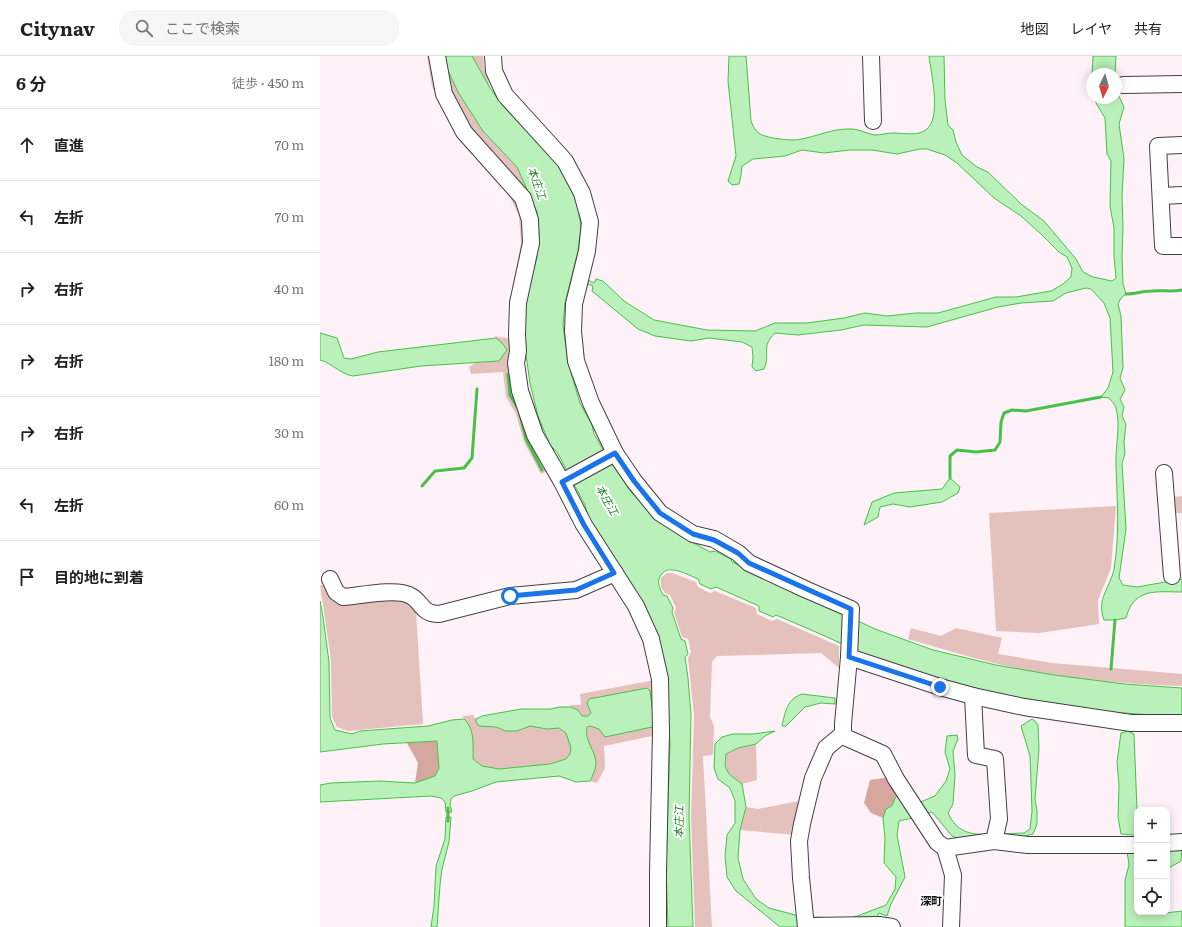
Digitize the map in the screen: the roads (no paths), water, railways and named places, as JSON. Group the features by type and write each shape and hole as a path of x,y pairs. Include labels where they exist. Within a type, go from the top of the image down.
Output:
{"street":[{"path":"437,56 444,94 464,132 522,198 530,220 531,243 518,303 518,351 516,363 520,391 535,436 562,482 584,525 636,606 651,639 660,679 661,731 658,927"},
{"path":"493,56 494,71 505,95 565,161 582,193 590,222 587,251 574,304 573,330 576,361 591,404 615,453 634,481 660,513 693,534 714,540 738,553 749,563 851,609 843,734 847,738 883,754 896,779 937,842 945,848 953,875 951,927"},
{"path":"871,56 873,120"},
{"path":"1123,85 1182,84"},
{"path":"1182,145 1158,146 1163,246 1182,246"},
{"path":"1161,196 1182,195"},
{"path":"562,482 615,453"},
{"path":"1164,473 1175,522 1172,576"},
{"path":"330,579 336,592 343,597 399,592 408,594 415,599 425,611 431,614 439,614 510,596 576,590 614,573"},
{"path":"849,657 940,687 1024,707 1131,723 1182,723"},
{"path":"973,696 976,755 995,759 998,819 994,841"},
{"path":"843,734 826,748 813,778 802,824 799,841 806,926 879,924 892,927"},
{"path":"945,848 994,841 1028,845 1134,845"},
{"path":"1170,843 1182,842"}],"water":[{"name":"本庄江","path":"443,56 472,56 490,88 503,106 557,163 568,182 577,203 581,227 578,251 565,303 563,325 568,363 580,403 592,425 594,434 631,492 659,521 681,536 710,552 715,551 731,559 732,562 875,629 933,650 996,665 1054,675 1124,684 1182,688 1182,716 1102,711 1062,706 1022,699 944,680 864,654 776,615 773,617 759,611 759,606 716,587 711,589 700,584 698,579 684,573 668,570 661,575 659,585 663,595 667,596 673,608 672,612 681,639 685,641 688,654 685,657 691,715 689,816 693,927 668,927 666,867 670,743 666,677 589,521 585,505 557,452 550,445 538,416 530,383 524,334 526,301 537,257 539,234 537,212 517,167 483,131 458,92 443,60"},
{"path":"729,56 746,56 751,121 755,129 762,135 786,140 795,140 844,129 854,129 875,135 893,133 915,134 926,130 931,124 934,116 935,106 929,56 944,56 945,100 948,125 953,130 956,142 962,155 977,167 988,172 1021,204 1044,221 1076,259 1083,272 1093,277 1112,281 1116,278 1114,228 1110,206 1111,161 1107,154 1105,118 1097,104 1122,104 1122,103 1124,107 1119,124 1124,159 1122,196 1122,257 1123,284 1126,294 1121,298 1118,304 1121,316 1123,368 1120,378 1125,390 1120,399 1124,407 1122,416 1126,424 1124,442 1125,454 1122,463 1126,529 1119,578 1123,585 1137,587 1182,579 1182,592 1148,593 1135,601 1126,618 1104,620 1102,612 1103,599 1114,569 1117,543 1118,517 1116,458 1118,422 1115,405 1109,398 1101,397 1108,388 1113,372 1110,318 1104,303 1091,289 1086,288 1066,293 1053,301 1021,303 998,307 927,327 864,325 841,330 798,335 775,333 768,343 767,359 764,369 756,371 752,367 752,347 742,342 709,338 691,341 655,336 638,329 592,291 593,286 588,284 588,280 594,283 596,279 603,281 624,301 654,320 707,330 755,331 775,323 807,323 844,318 865,313 887,316 916,313 938,313 996,297 1016,297 1051,291 1071,277 1072,268 1067,257 1059,252 1021,216 994,198 957,163 945,155 927,149 897,154 872,150 850,150 824,153 802,150 785,156 753,159 742,166 739,184 732,185 728,181 736,156 728,81"},
{"path":"1093,56 1116,56 1115,68 1092,68"},
{"path":"320,333 337,338 344,358 351,359 378,352 496,338 507,350 499,361 421,366 353,376 348,375 320,360"},
{"path":"950,478 960,487 958,493 942,502 910,507 893,504 880,507 878,517 864,525 872,502 894,493 942,489"},
{"path":"320,601 329,662 330,718 335,730 352,734 360,731 428,726 452,720 464,719 468,723 472,732 473,759 482,766 499,769 550,764 566,759 570,754 571,748 566,733 559,728 547,729 530,726 517,731 506,731 496,727 479,726 476,719 482,716 521,709 551,709 570,707 578,710 582,716 588,716 591,713 587,703 589,699 647,688 650,691 654,722 652,727 605,737 599,729 590,726 587,727 586,732 588,741 594,753 596,762 595,770 590,781 576,782 559,776 496,782 454,796 451,799 450,805 452,812 446,812 445,802 441,798 431,796 320,802 320,785 331,783 379,781 415,783 435,776 439,768 437,741 383,744 320,752"},
{"path":"802,694 835,698 835,704 821,703 805,707 786,726 782,726 790,703 797,696"},
{"path":"1032,719 1038,725 1039,749 1035,799 1037,824 1033,834 1021,837 999,834 1024,833 1030,829 1032,811 1030,756 1021,726"},
{"path":"775,731 765,736 756,744 738,748 726,754 725,766 729,774 742,784 746,807 740,830 738,858 743,879 756,899 769,908 799,916 798,927 780,927 736,891 727,877 725,856 727,835 735,823 735,801 730,788 718,779 714,768 715,744 722,737 733,734 753,734"},
{"path":"1128,731 1134,734 1137,807 1134,807 1133,835 1121,834 1118,817 1119,785 1117,762 1121,733"},
{"path":"957,735 958,739 953,751 955,775 953,804 948,813 955,824 964,831 974,834 987,834 988,836 962,840 952,836 932,812 925,814 918,803 935,796 946,781 950,769 945,752 947,736"},
{"path":"899,794 917,817 899,821 897,835 905,877 891,904 887,916 879,913 875,919 812,923 809,917 852,918 886,905 895,889 896,877 884,863 885,838 883,818 886,809 892,806 895,798"},
{"path":"446,817 451,817 449,842 442,869 437,927 431,927 434,906 436,866 445,839"},
{"path":"1170,849 1182,849 1181,861 1170,867"},
{"path":"1134,850 1134,915 1170,915 1170,912 1182,911 1182,927 1125,927 1125,880 1129,865 1127,851"}],"waterway":[{"path":"1126,294 1149,291 1182,290"},
{"path":"508,374 510,395 519,410 526,439 542,470"},
{"path":"422,486 435,471 464,468 472,458 477,389"},
{"path":"950,478 950,456 957,450 976,452 995,450 1000,442 1001,422 1004,413 1012,410 1026,411 1101,397"},
{"path":"1111,669 1115,620"},
{"path":"448,808 448,821"}],"district":[{"name":"深町","path":"931,901"}]}
